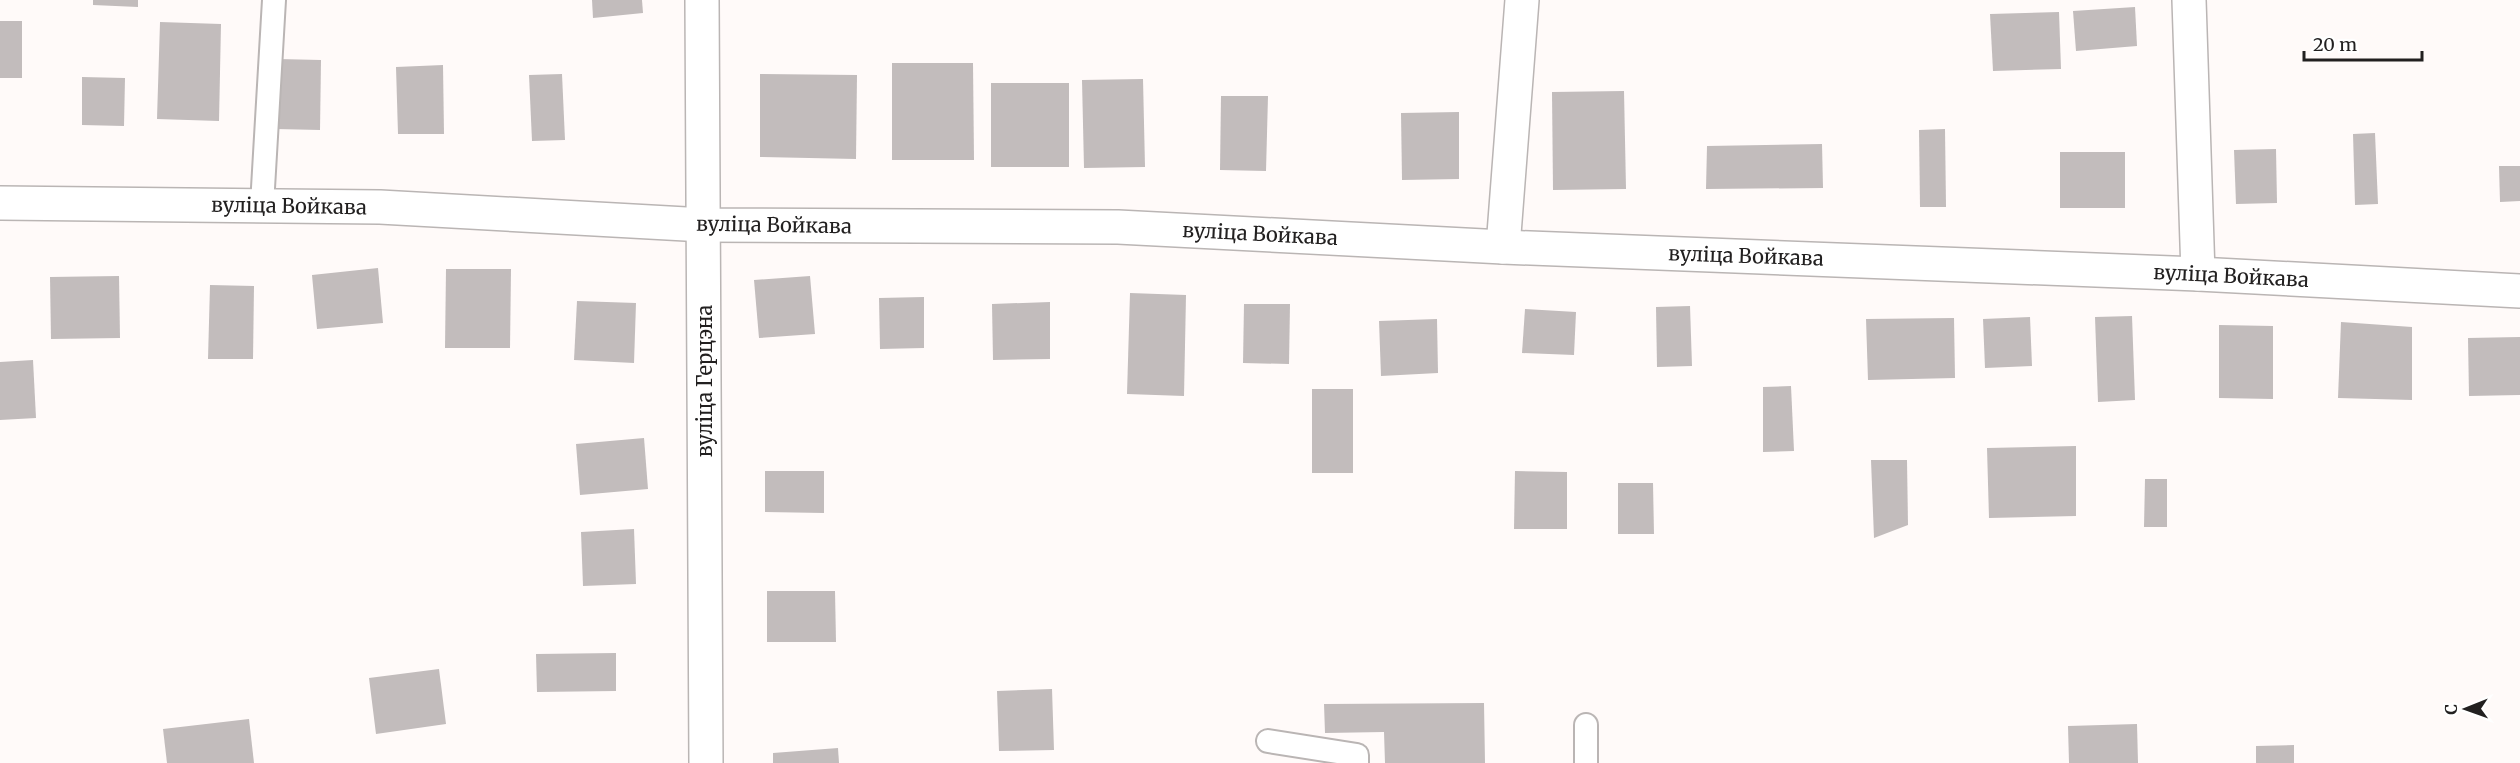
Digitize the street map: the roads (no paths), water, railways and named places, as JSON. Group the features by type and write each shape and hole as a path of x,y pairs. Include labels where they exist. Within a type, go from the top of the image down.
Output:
{"street":[{"name":"вуліца Герцэна","path":"702,0 706,763"},
{"path":"1503,247 1522,0"},
{"path":"2188,0 2198,274"},
{"name":"вуліца Войкава","path":"0,203 380,207 704,225 1118,227 1503,247 2198,274 2520,291"}],"lane":[{"path":"262,205 274,0"},
{"path":"1586,725 1586,763"},
{"path":"1268,741 1356,755 1357,763"}]}
